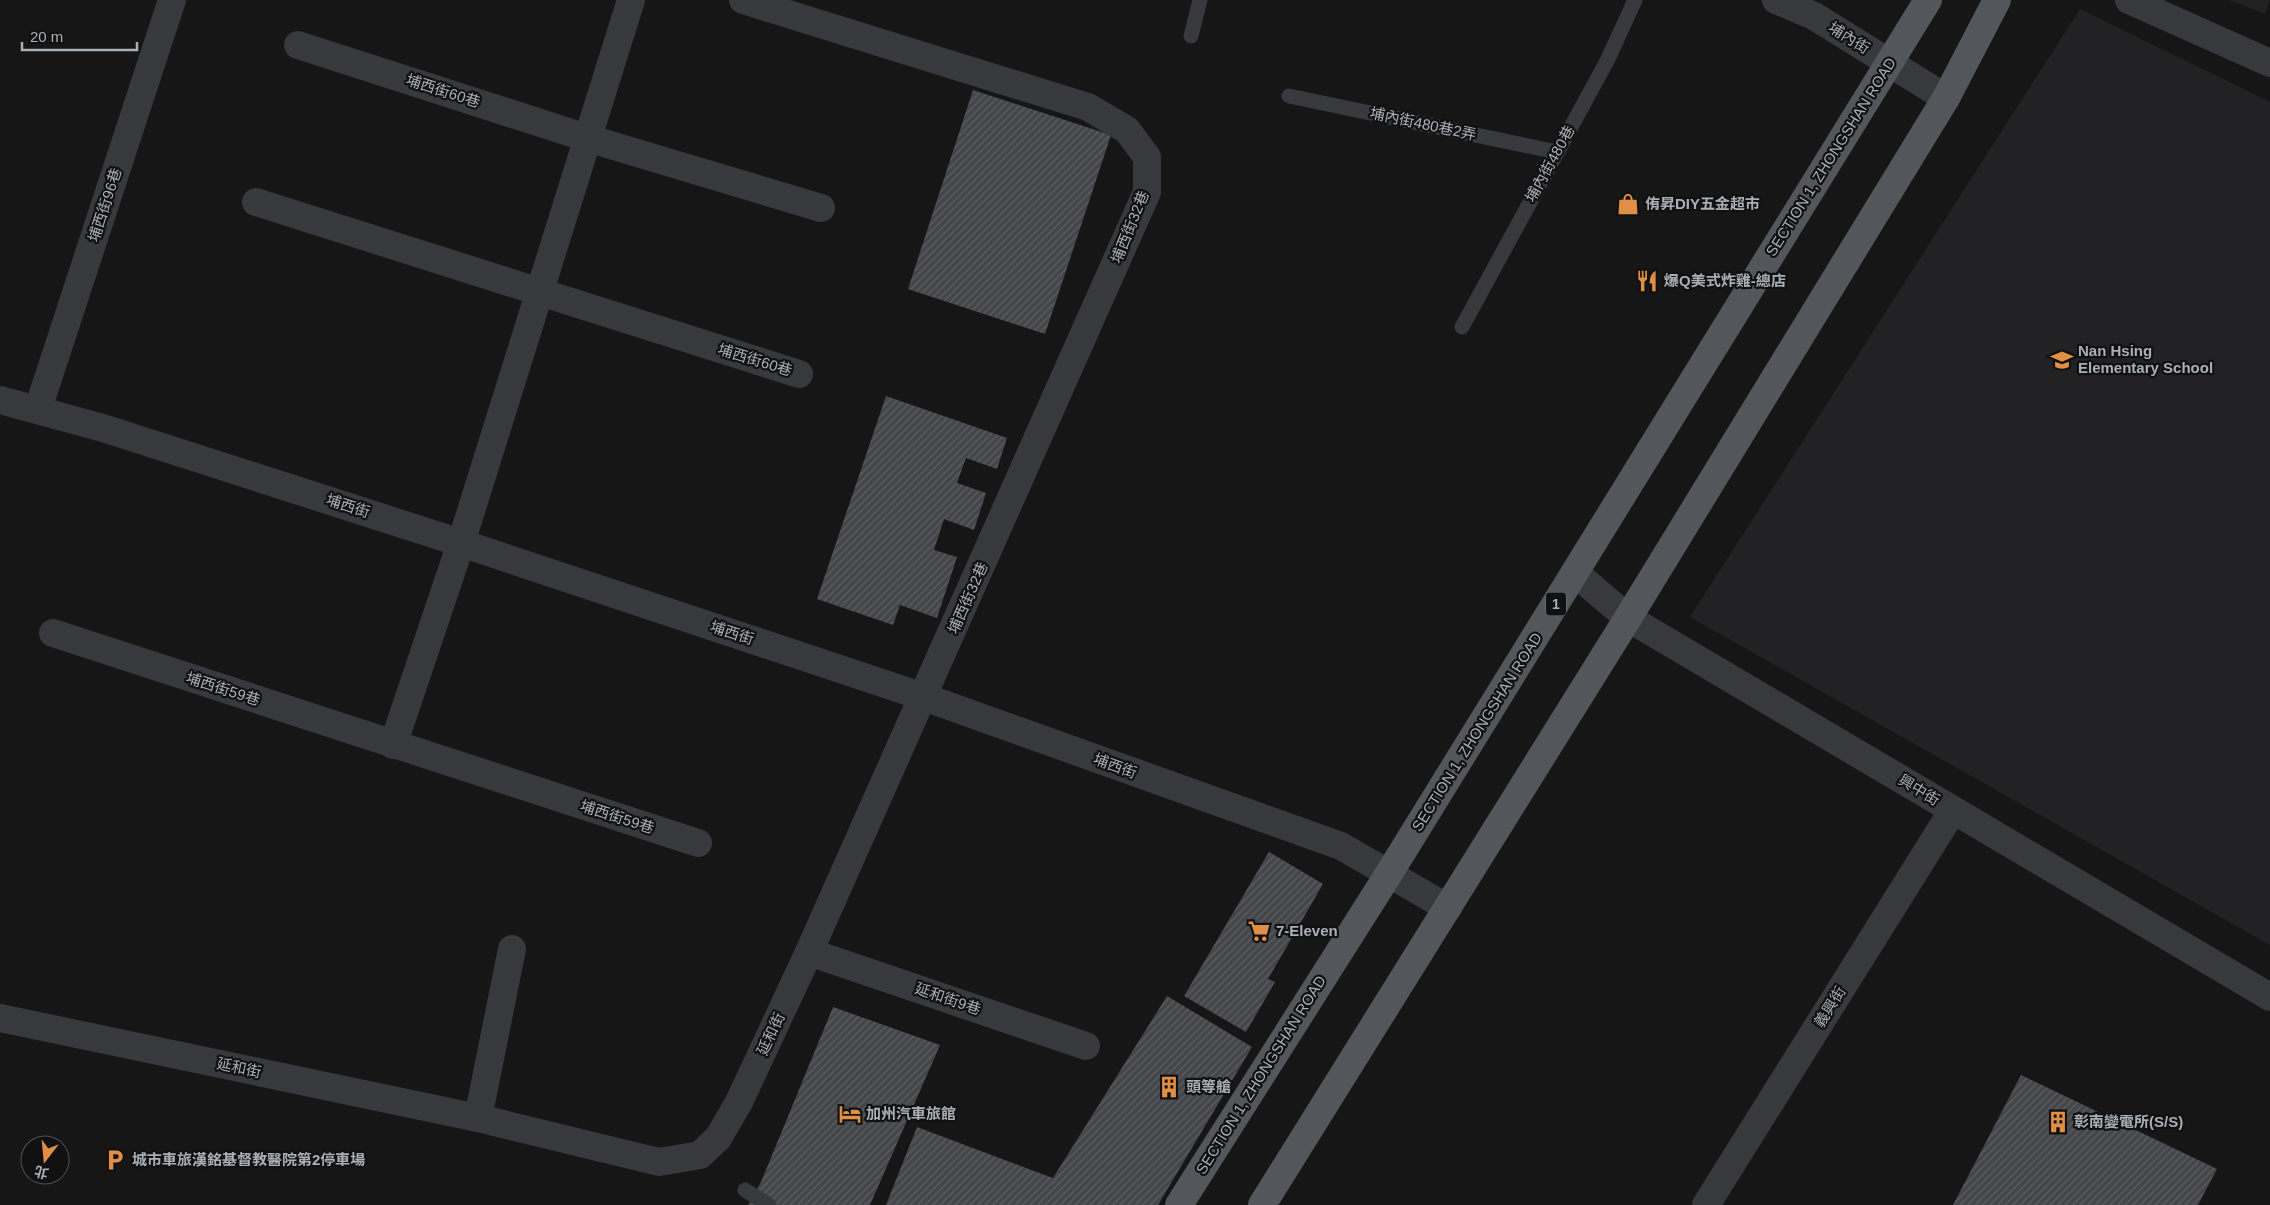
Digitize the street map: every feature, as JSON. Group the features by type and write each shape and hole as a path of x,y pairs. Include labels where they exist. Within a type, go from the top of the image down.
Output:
{"main road":[{"name":"SECTION 1, ZHONGSHAN ROAD","path":"1178,1205 1388,875 1928,0"},
{"path":"1262,1205 1628,618 1946,98 1997,0"}],"street":[{"name":"埔西街96巷","path":"38,409 172,0"},
{"path":"393,745 461,543 631,0"},
{"name":"埔西街32巷","path":"743,0 1088,107 1127,130 1147,157 1147,192 924,697"},
{"name":"埔內街","path":"1776,0 1814,16 1946,98"},
{"path":"2129,0 2270,64"},
{"name":"埔西街60巷","path":"298,45 587,138 821,208"},
{"name":"埔西街60巷","path":"256,202 799,374"},
{"name":"埔西街","path":"0,400 102,428 461,543 924,697 1341,846 1388,875 1448,908"},
{"name":"興中街","path":"1575,573 1628,618 2270,997"},
{"name":"埔西街59巷","path":"53,633 698,843"},
{"name":"延和街","path":"0,1018 478,1118 659,1162 700,1156 718,1138 739,1102 924,697"},
{"name":"義興街","path":"1706,1205 1953,810"},
{"path":"478,1118 512,949"},
{"name":"延和街9巷","path":"809,952 1086,1046"}],"lane":[{"path":"1191,36 1200,0"},
{"name":"埔內街480巷","path":"1462,327 1607,61 1635,0"},
{"name":"埔內街480巷2弄","path":"1289,96 1556,152"},
{"path":"745,1190 769,1205"}],"shaded area":[{"path":"2229,0 2270,0 2265,14"},
{"name":"Nan Hsing Elementary School","path":"2080,9 2270,102 2270,945 1690,617"}],"building":[{"path":"973,90 1111,135 1045,334 908,289"},
{"path":"886,396 1007,438 997,469 966,458 957,483 986,493 974,530 944,519 934,550 957,557 937,618 900,605 893,625 817,599"},
{"name":"7-Eleven","path":"1269,852 1323,884 1268,979 1275,982 1246,1032 1184,996"},
{"name":"頭等艙","path":"1167,996 1252,1047 1158,1205 886,1205 917,1127 1053,1178"},
{"name":"加州汽車旅館","path":"833,1007 940,1045 870,1205 748,1205 761,1182"},
{"name":"彰南變電所(S/S)","path":"2021,1075 2217,1169 2198,1205 1953,1205"}],"place":[{"name":"侑昇DIY五金超市","path":"1628,204"},
{"name":"爆Q美式炸雞-總店","path":"1647,281"},
{"name":"Nan Hsing Elementary School","path":"2062,360"},
{"name":"7-Eleven","path":"1259,931"},
{"name":"頭等艙","path":"1169,1087"},
{"name":"加州汽車旅館","path":"850,1114"},
{"name":"彰南變電所(S/S)","path":"2058,1122"},
{"name":"城市車旅漢銘基督教醫院第2停車場","path":"115,1160"}]}
